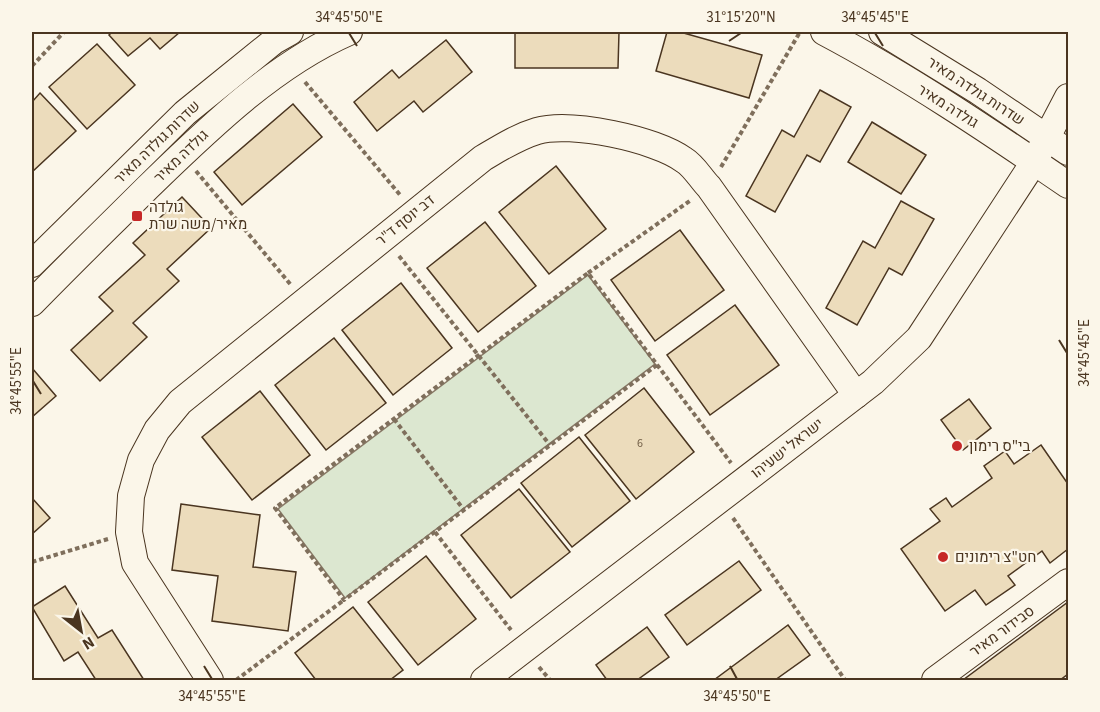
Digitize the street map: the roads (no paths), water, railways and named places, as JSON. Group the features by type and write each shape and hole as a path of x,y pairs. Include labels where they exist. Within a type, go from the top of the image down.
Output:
{"street":[{"name":"שדרות גולדה מאיר","path":"32,264 185,113 274,41 290,32"},
{"name":"גולדה מאיר","path":"32,303 203,133 290,64 328,40 349,32"},
{"name":"גולדה מאיר","path":"824,32 876,60 1068,185"},
{"name":"שדרות גולדה מאיר","path":"882,32 978,91 1068,152"},
{"name":"ישראל ישעיהו","path":"484,681 856,395 901,357 919,338 1034,162 1068,97"},
{"name":"דב יוסף ד\"ר","path":"210,681 135,563 129,532 131,496 141,460 157,430 180,402 483,158 506,144 537,131 556,128 603,132 651,144 685,160 709,187 856,395"},
{"name":"סבידור מאיר","path":"935,681 1068,582"}],"place":[{"name":"גולדה מאיר/משה שרת","path":"137,216"},
{"name":"בי\"ס רימון","path":"957,446"},
{"name":"חט\"צ רימונים","path":"943,557"}]}
